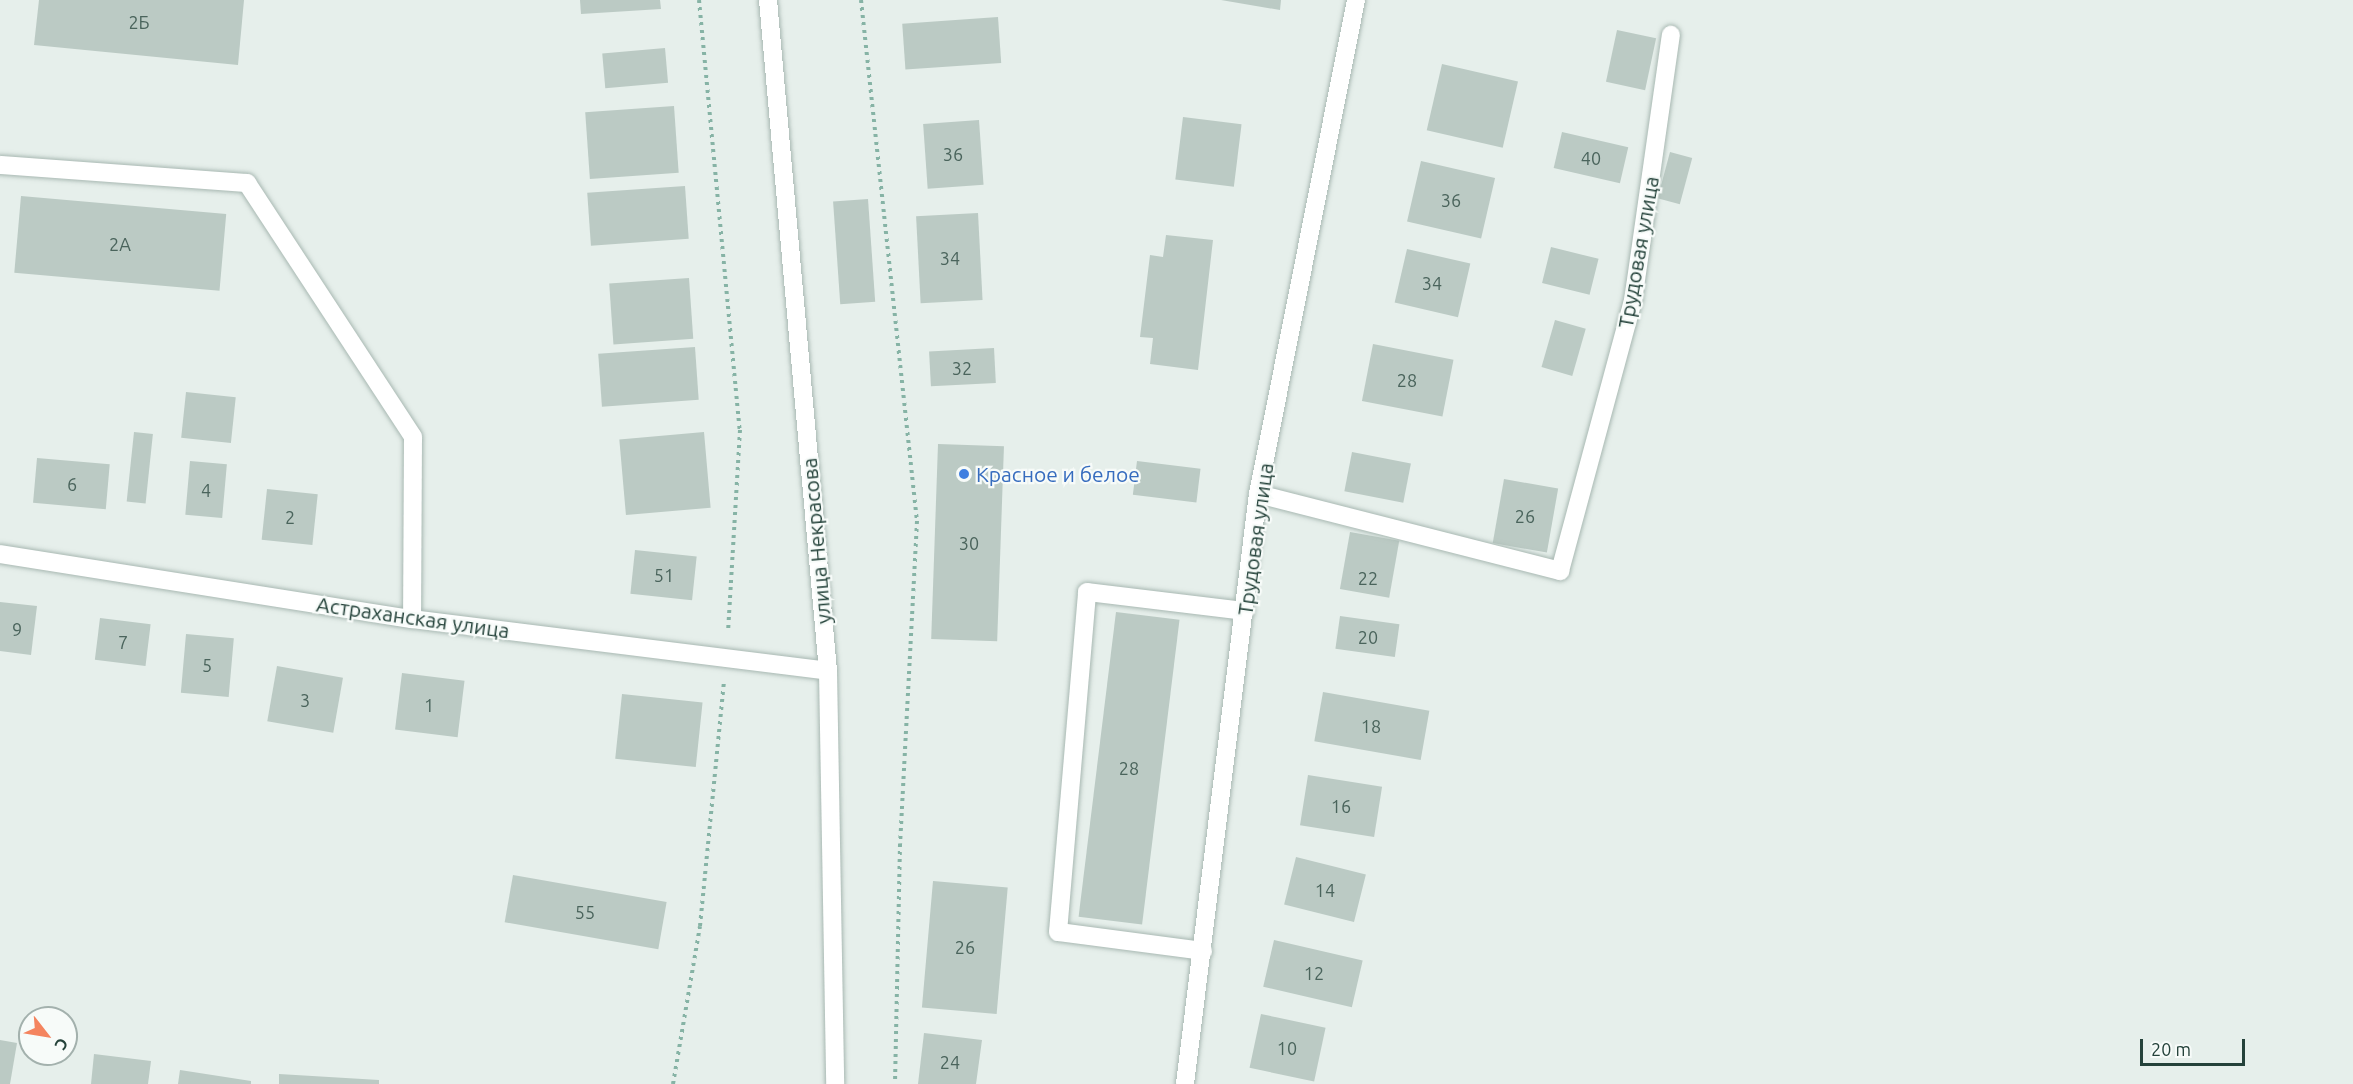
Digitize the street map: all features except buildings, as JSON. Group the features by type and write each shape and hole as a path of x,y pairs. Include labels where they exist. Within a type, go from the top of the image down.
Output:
{"street":[{"name":"улица Некрасова","path":"768,0 828,671 835,1084"},
{"name":"Трудовая улица","path":"1185,1084 1258,494 1356,0"},
{"name":"Трудовая улица","path":"1258,494 1560,571 1633,301 1671,35"},
{"path":"0,165 247,183 413,437 412,619"},
{"name":"Астраханская улица","path":"0,554 412,619 828,671"},
{"path":"1203,951 1058,932 1087,592 1245,611"}],"path":[{"path":"673,1084 700,926 726,658 740,430 699,0"},
{"path":"861,0 917,521 900,843 896,1084"}],"place":[{"name":"Красное и белое","path":"964,474"}]}
